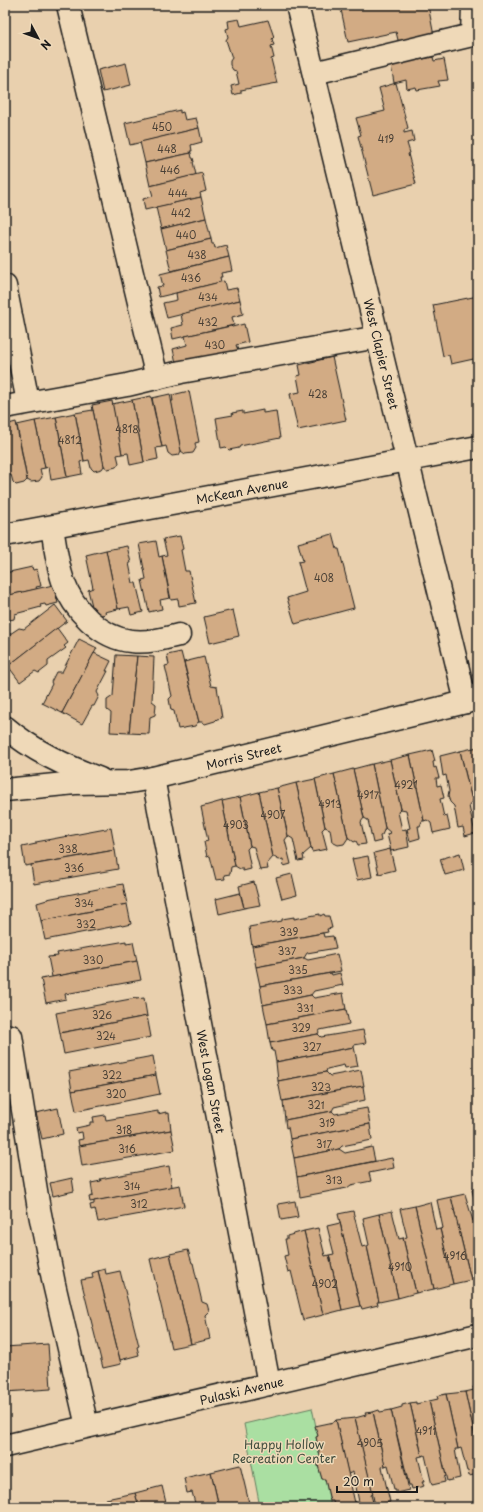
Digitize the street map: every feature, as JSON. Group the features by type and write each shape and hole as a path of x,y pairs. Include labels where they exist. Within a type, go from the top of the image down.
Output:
{"street":[{"path":"68,5 157,378"},
{"name":"West Clapier Street","path":"297,5 408,460 472,701"},
{"path":"314,73 472,35 473,5"},
{"path":"5,286 28,402"},
{"path":"5,407 121,386 181,372 378,337"},
{"name":"McKean Avenue","path":"5,535 52,528 478,447"},
{"path":"52,528 63,580 70,597 81,612 93,624 110,635 129,641 145,642 179,635"},
{"name":"Morris Street","path":"5,790 75,783 129,782 153,778 472,701"},
{"path":"5,727 27,744 48,756 107,782"},
{"name":"West Logan Street","path":"153,778 269,1384"},
{"path":"5,1036 11,1036 39,1209 52,1277 87,1426"},
{"name":"Pulaski Avenue","path":"5,1446 478,1335"}],"green space":[{"name":"Happy Hollow Recreation Center","path":"312,1408 318,1436 316,1437 321,1461 317,1462 322,1479 325,1479 331,1507 260,1507 244,1424"}],"building":[{"path":"340,5 428,5 434,36 399,44 396,32 348,42"},
{"path":"239,19 241,26 268,20 274,37 272,39 274,45 271,46 274,58 271,59 277,83 241,90 241,93 233,95 231,86 239,84 236,71 233,70 230,65 232,58 226,40 228,37 226,29 229,28 228,21"},
{"path":"433,57 434,61 444,59 448,80 438,81 440,86 417,90 416,87 407,89 406,80 394,83 391,65"},
{"path":"126,63 131,85 103,92 98,70"},
{"path":"396,83 408,128 404,130 404,133 412,131 414,141 407,143 410,153 408,154 416,184 373,195 358,136 361,135 356,118 385,111 379,88"},
{"path":"180,110 180,113 183,112 185,120 196,118 199,128 130,145 125,123"},
{"path":"199,128 202,142 191,145 191,153 145,163 140,142"},
{"path":"191,153 196,175 150,186 145,163"},
{"path":"202,173 206,191 200,193 201,197 145,210 143,199 153,196 150,186"},
{"path":"201,197 206,218 161,229 156,207"},
{"path":"206,218 211,239 166,250 161,229"},
{"path":"211,239 215,248 226,245 229,257 171,271 166,250"},
{"path":"229,257 232,271 221,273 221,282 159,297 157,287 163,286 160,274"},
{"path":"224,281 226,290 237,288 240,300 167,318 163,303 177,300 176,293"},
{"path":"478,296 478,358 451,364 449,355 443,356 433,305"},
{"path":"240,300 243,314 232,317 234,325 173,339 171,328 183,325 181,314"},
{"path":"244,324 248,342 236,345 238,350 176,363 173,349 187,345 185,336"},
{"path":"332,357 346,420 298,430 290,394 300,392 297,376 301,375 299,365"},
{"path":"189,391 199,442 195,443 196,448 193,453 185,454 181,451 171,401 173,401 172,395"},
{"path":"170,394 181,451 179,455 172,456 168,453 166,446 162,447 152,398"},
{"path":"151,396 162,447 156,448 158,459 144,462 132,400"},
{"path":"132,400 144,462 130,465 128,453 122,454 112,404"},
{"path":"112,401 122,454 117,455 119,463 116,467 108,469 104,466 92,405"},
{"path":"93,410 104,466 102,469 94,471 91,468 89,460 84,461 75,413"},
{"path":"263,410 263,413 276,411 280,438 240,446 239,448 229,450 226,447 221,448 216,418 233,415 232,413 243,411 243,414"},
{"path":"75,413 84,461 80,462 82,474 67,477 56,417"},
{"path":"56,417 67,477 51,480 49,467 45,468 35,421"},
{"path":"35,421 45,468 40,469 42,477 39,481 31,482 27,480 17,425"},
{"path":"16,422 27,480 24,483 16,485 13,482 11,475 6,476 5,425"},
{"path":"5,469 8,487 5,488"},
{"path":"333,534 337,549 339,549 354,608 295,624 287,598 306,592 298,562 303,561 298,543"},
{"path":"180,536 185,571 189,571 196,603 179,606 178,599 171,600 162,556 167,555 163,539"},
{"path":"156,541 159,557 162,556 170,598 160,600 162,609 149,612 142,580 146,579 139,544"},
{"path":"127,546 131,563 129,563 133,583 136,583 143,612 131,615 129,607 118,609 106,550"},
{"path":"106,550 118,609 96,616 88,590 93,588 86,555"},
{"path":"32,567 33,570 37,569 41,586 36,587 37,589 5,596 5,573"},
{"path":"53,585 58,603 46,606 45,604 40,605 41,607 15,614 14,619 5,621 5,596"},
{"path":"55,605 67,621 8,666 5,662 5,641 10,638 10,634 19,628 24,629"},
{"path":"233,610 239,636 210,643 204,617"},
{"path":"57,628 68,643 64,646 66,648 48,661 48,666 39,673 35,671 20,682 8,666"},
{"path":"79,639 97,648 62,713 42,703 52,684 51,682 56,672 62,672"},
{"path":"181,652 199,722 195,726 178,729 174,711 171,710 169,699 172,696 165,666 169,665 167,655"},
{"path":"94,653 111,661 106,671 108,671 97,692 99,696 82,724 62,713"},
{"path":"116,655 137,656 129,733 110,732 111,713 107,710 107,700 113,696"},
{"path":"137,656 154,657 152,701 156,704 155,715 150,717 149,734 129,733"},
{"path":"204,657 211,686 217,687 222,718 205,724 199,722 184,662"},
{"path":"478,747 478,808 476,800 472,801 460,751"},
{"path":"432,750 435,761 433,762 434,768 436,767 439,778 436,778 437,786 441,785 444,798 440,799 444,817 447,816 450,829 433,833 431,823 427,820 424,821 410,755"},
{"path":"460,751 472,801 469,806 475,833 465,836 463,827 458,828 454,806 450,802 448,796 449,791 446,775 443,776 440,756"},
{"path":"410,755 424,821 422,821 420,826 418,826 420,838 410,841 407,829 410,828 406,810 401,809 390,760"},
{"path":"390,760 401,809 398,812 402,830 406,829 409,847 391,851 387,834 391,833 385,828 372,764"},
{"path":"372,764 385,828 380,836 381,841 373,843 368,820 364,818 353,769"},
{"path":"353,769 364,818 361,822 366,844 358,845 356,841 354,842 348,838 334,774"},
{"path":"334,774 348,838 344,844 338,845 332,842 330,829 325,827 315,779"},
{"path":"315,779 325,827 322,830 327,849 312,852 296,783"},
{"path":"296,783 311,848 303,855 304,860 298,861 293,839 288,836 277,788"},
{"path":"277,788 288,836 285,840 291,864 284,866 283,859 279,860 273,857 259,792"},
{"path":"259,792 273,857 267,864 268,869 260,870 254,847 250,846 240,797"},
{"path":"240,797 250,846 247,849 251,869 243,871 243,869 235,866 222,801"},
{"path":"222,801 235,866 231,867 230,874 224,875 225,879 216,880 210,856 207,857 204,842 208,841 201,807"},
{"path":"111,828 115,850 25,866 22,847 36,844 36,842"},
{"path":"390,849 395,870 379,874 374,853"},
{"path":"115,850 118,869 34,884 31,865"},
{"path":"460,853 464,870 445,875 440,859"},
{"path":"368,856 372,877 357,880 352,859"},
{"path":"292,874 297,895 282,899 276,878"},
{"path":"254,882 260,905 244,908 239,886"},
{"path":"123,884 127,904 41,921 37,903 47,899"},
{"path":"240,893 244,908 219,914 216,899"},
{"path":"127,904 131,924 45,940 41,921"},
{"path":"320,914 320,916 324,914 325,916 329,916 332,928 327,929 328,932 252,946 249,927 282,921 282,919 294,917 294,919"},
{"path":"323,933 324,937 333,936 336,948 307,953 304,958 256,967 252,946"},
{"path":"126,941 126,943 133,942 137,961 52,977 48,957 58,956 57,953"},
{"path":"337,954 341,971 260,986 256,967 304,958 308,960"},
{"path":"137,961 141,980 65,994 66,999 46,1003 41,979"},
{"path":"331,973 332,975 340,973 343,985 314,991 311,995 263,1005 260,986"},
{"path":"343,993 346,1009 267,1024 263,1005 311,995 314,998"},
{"path":"136,998 144,998 147,1016 60,1033 56,1013"},
{"path":"346,1009 349,1024 320,1030 318,1034 270,1043 267,1024"},
{"path":"147,1016 151,1037 64,1054 60,1033"},
{"path":"363,1030 366,1043 354,1045 354,1047 276,1062 274,1051 272,1051 270,1043 318,1034 321,1037"},
{"path":"354,1047 358,1066 345,1068 344,1065 327,1069 326,1072 278,1081 276,1062"},
{"path":"153,1056 156,1075 72,1091 69,1072"},
{"path":"361,1070 364,1086 282,1101 278,1081 326,1072 330,1076"},
{"path":"156,1075 160,1094 76,1111 72,1091"},
{"path":"363,1086 365,1100 334,1107 332,1111 285,1120 283,1101"},
{"path":"58,1108 63,1134 42,1139 36,1113"},
{"path":"367,1108 370,1124 290,1139 288,1127 286,1128 285,1120 332,1111 335,1114"},
{"path":"158,1111 158,1114 166,1112 166,1114 169,1113 171,1130 79,1146 78,1140 83,1139 82,1132 77,1133 76,1128 90,1125 90,1122 94,1122 93,1117 105,1115 106,1120"},
{"path":"370,1124 372,1140 342,1146 339,1149 294,1158 290,1139"},
{"path":"171,1130 175,1150 82,1166 79,1146"},
{"path":"372,1147 375,1161 297,1177 294,1158 339,1149 345,1153"},
{"path":"392,1158 394,1168 369,1173 371,1181 351,1185 347,1188 300,1197 297,1177"},
{"path":"169,1166 172,1187 90,1202 89,1197 93,1196 91,1183 101,1181 100,1179"},
{"path":"72,1178 74,1191 53,1196 50,1183"},
{"path":"180,1185 184,1206 98,1222 95,1209 91,1210 90,1205 94,1204 94,1201"},
{"path":"478,1188 478,1216 472,1190"},
{"path":"465,1194 473,1221 477,1221 478,1227 478,1279 471,1280 451,1197"},
{"path":"451,1197 471,1280 453,1284 440,1229 443,1228 437,1200"},
{"path":"295,1201 298,1217 281,1220 278,1204"},
{"path":"430,1202 436,1230 440,1229 453,1284 434,1289 415,1206"},
{"path":"415,1206 434,1289 416,1293 403,1238 407,1237 400,1209"},
{"path":"353,1211 362,1247 367,1246 379,1302 377,1302 378,1305 362,1309 360,1306 338,1214"},
{"path":"392,1211 399,1239 403,1238 416,1293 398,1298 379,1214"},
{"path":"379,1214 398,1298 379,1302 367,1246 369,1245 363,1218"},
{"path":"340,1223 360,1306 342,1310 329,1255 334,1254 327,1226"},
{"path":"318,1228 325,1256 329,1255 342,1310 323,1315 304,1231"},
{"path":"304,1231 323,1315 303,1320 291,1271 288,1272 284,1256 288,1255 285,1239 287,1239 287,1236"},
{"path":"188,1250 193,1263 202,1302 207,1304 209,1311 205,1315 210,1339 191,1344 170,1254"},
{"path":"170,1254 191,1344 171,1348 150,1259"},
{"path":"105,1269 106,1274 120,1271 139,1346 137,1347 139,1355 120,1360 98,1271"},
{"path":"98,1271 121,1364 103,1368 81,1280 93,1278 92,1273"},
{"path":"48,1344 51,1389 5,1392 5,1347"},
{"path":"478,1386 478,1451 465,1392 474,1390 473,1387"},
{"path":"465,1392 478,1451 478,1474 469,1476 461,1448 458,1449 446,1394"},
{"path":"446,1394 458,1449 455,1449 460,1478 447,1481 429,1401 438,1399 437,1396"},
{"path":"429,1401 446,1476 444,1477 445,1482 432,1485 425,1455 422,1456 410,1403 416,1402 416,1404"},
{"path":"410,1403 422,1456 418,1457 424,1482 422,1482 424,1486 412,1489 411,1485 409,1485 391,1410"},
{"path":"379,1410 380,1412 391,1410 409,1490 396,1493 388,1465 385,1466 373,1412"},
{"path":"373,1412 385,1466 382,1467 390,1502 375,1505 355,1418 366,1415 365,1413"},
{"path":"355,1418 373,1494 371,1495 374,1506 369,1507 360,1507 353,1472 348,1474 336,1420"},
{"path":"336,1420 355,1503 334,1507 333,1501 330,1501 325,1479 322,1479 317,1462 321,1461 316,1437 318,1436 315,1426 334,1422"},
{"path":"240,1465 250,1507 219,1507 211,1472"},
{"path":"211,1472 219,1507 196,1507 192,1492 187,1493 184,1478"},
{"path":"162,1486 167,1507 139,1507 135,1493"},
{"path":"135,1493 139,1507 108,1507 106,1499"}]}
